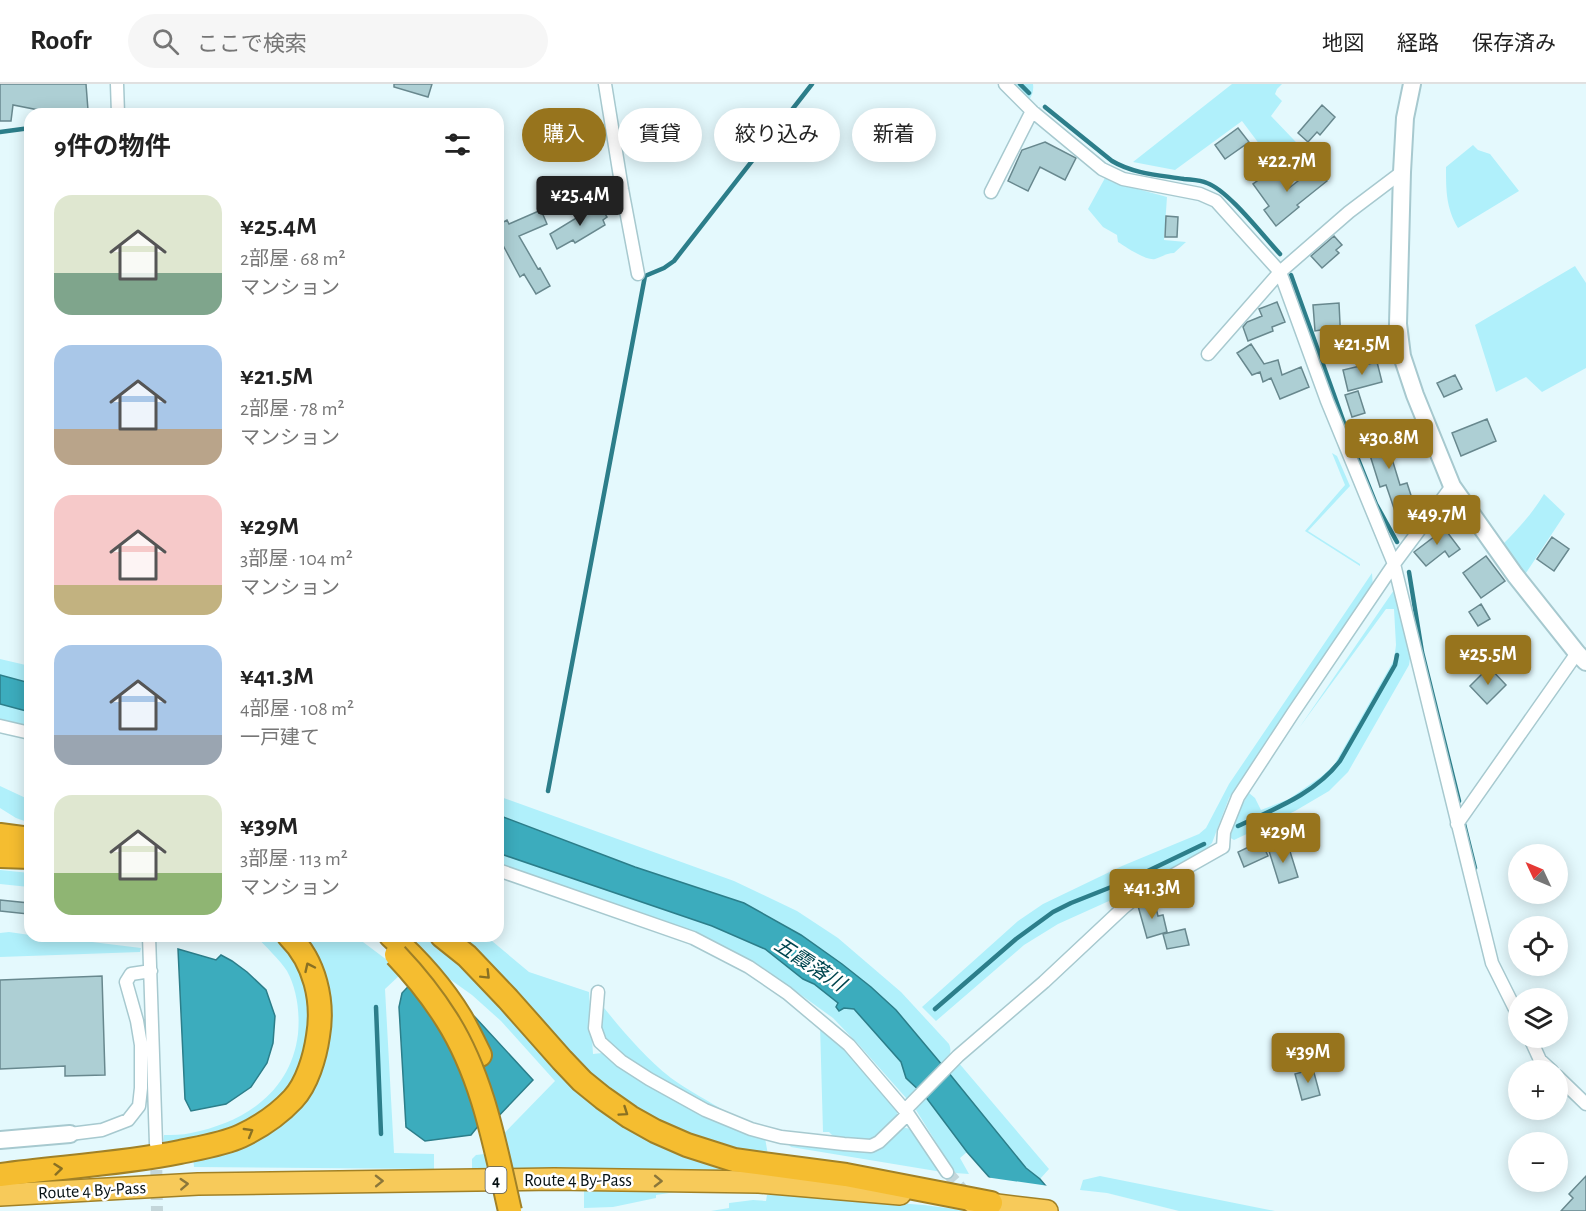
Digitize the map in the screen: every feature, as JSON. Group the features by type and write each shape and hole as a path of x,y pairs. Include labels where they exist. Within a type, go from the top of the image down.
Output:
{"highway":[{"path":"0,835 24,838"},
{"path":"0,856 24,857"},
{"path":"0,1175 138,1160 201,1148 240,1137 266,1122 294,1098 307,1075 316,1052 320,1026 320,997 310,965 293,942"},
{"path":"450,942 467,956 502,992 582,1081 621,1111 655,1131 687,1145 734,1160 846,1175 990,1203"},
{"path":"397,946 448,1021 467,1059 489,1121 510,1211"},
{"path":"397,946 424,968 447,997 480,1055 502,1117 524,1211"},
{"name":"Route 4 By-Pass","path":"0,1195 198,1184 554,1179 759,1182 990,1203 1047,1211"}],"street":[{"path":"117,84 118,108"},
{"path":"605,84 638,274"},
{"path":"1005,84 1032,111 1102,168 1123,179 1200,194 1216,201 1280,272 1327,401 1395,564 1492,963 1508,995"},
{"path":"1412,84 1405,118 1402,172 1398,324 1402,356 1415,396 1452,486 1515,575 1581,658 1457,825"},
{"path":"991,192 1032,111"},
{"path":"1208,354 1280,272 1349,212 1402,172"},
{"path":"598,992 596,1028 600,1042 621,1061 705,1110 751,1129 781,1137 871,1146 879,1142 952,1062 1044,982 1123,908 1140,894 1223,848 1224,832 1238,797 1293,712 1452,486"},
{"path":"0,726 24,732"},
{"path":"504,872 693,938 749,967 788,993 849,1045 906,1112 947,1172"},
{"path":"149,942 156,1144"},
{"path":"0,1140 102,1130 129,1120 140,1106 141,1045 126,982 131,974 151,971"},
{"path":"1568,1087 1586,1104"}],"shaded area":[{"path":"1009,84 1033,84 1028,101"},
{"path":"1232,84 1282,84 1275,94 1282,101 1271,116 1316,163 1290,185 1242,121 1175,170 1133,162"},
{"path":"1473,145 1478,150 1490,154 1519,191 1458,228 1449,206 1446,167"},
{"path":"1105,178 1167,197 1164,240 1186,242 1174,253 1151,259 1118,242 1117,235 1103,227 1088,209"},
{"path":"1575,266 1586,283 1586,368 1542,392 1526,377 1496,392 1475,325"},
{"path":"1332,453 1337,456 1350,486 1308,531 1360,566 1305,531 1345,485"},
{"path":"1544,494 1565,514 1524,576 1502,545 1535,508"},
{"path":"1372,573 1373,588 1229,798 1212,843 1194,861 1115,907 1109,901 1058,924 1024,945 936,1021 922,1007 1018,921 1043,904 1122,866 1199,834 1206,828 1229,784"},
{"path":"1394,590 1397,592 1411,652 1409,665 1348,772 1329,791 1295,811 1234,840 1229,837 1232,822 1249,793 1255,798 1261,810 1289,799 1334,765 1394,660 1396,645 1394,609 1386,609 1299,728"},
{"path":"0,659 24,665 24,681 0,675"},
{"path":"0,704 24,710 24,727 0,721"},
{"path":"0,786 24,797 24,821 16,818 0,808"},
{"path":"504,798 734,881 797,911 838,938 901,992 949,1044 949,1056 942,1065 896,1010 842,964 801,935 744,903 635,867 504,817"},
{"path":"504,855 712,926 765,949 838,1003 836,1007 854,1009 902,1062 906,1078 917,1090 907,1099 833,1018 765,969 683,929 504,865"},
{"path":"0,870 24,872 24,886 0,884"},
{"path":"0,933 24,934 24,942 92,942 141,948 140,952 0,957"},
{"path":"261,942 281,942 296,960 304,981 311,1013 302,1063 288,1086 269,1107 250,1121 225,1133 163,1146 164,1135 188,1134 211,1128 247,1112 275,1088 286,1072 294,1054 299,1018 290,978"},
{"path":"302,942 363,942 401,974 385,989 394,1153 434,1154 434,1169 194,1167 193,1157 212,1152 319,1071"},
{"path":"409,942 433,942 455,958 537,1046 733,1171 472,1169 472,1159 476,1155 484,1154 555,1081 501,1021 472,995 444,975"},
{"path":"465,942 493,942 529,972 589,992 593,1054 602,1053 651,1087 693,1110 765,1138 768,1155 708,1141 689,1134 652,1117 617,1096 580,1063"},
{"path":"600,1003 661,1070 727,1114 687,1096 635,1065 608,1043 602,1029"},
{"path":"820,1025 898,1106 895,1120 879,1137 867,1141 835,1138 829,1132 823,1132"},
{"path":"958,1062 1049,1169 1040,1179 1026,1168 948,1072"},
{"path":"925,1096 967,1152 960,1158 969,1174 955,1173 916,1110 918,1103"},
{"path":"901,1127 911,1129 942,1172 791,1147 787,1143 865,1150"},
{"path":"1100,1176 1275,1211 1179,1211 1107,1193 1080,1190 1083,1180"},
{"path":"584,1190 682,1191 656,1195 656,1198 613,1207 584,1208"},
{"path":"767,1195 924,1205 970,1211 711,1211 729,1208 729,1203 766,1201"}],"water":[{"path":"0,675 24,681 24,710 0,704"},
{"name":"五霞落川","path":"504,817 635,867 744,903 801,935 842,964 896,1010 1026,1168 1040,1179 1067,1211 1019,1211 967,1152 925,1096 906,1078 901,1062 854,1009 844,1008 839,1011 836,1007 838,1003 765,949 712,926 504,855"},
{"path":"178,949 216,960 221,955 232,961 266,990 275,1016 273,1043 267,1063 251,1087 226,1104 191,1111 185,1099"},
{"path":"422,972 475,1017 533,1080 493,1122 483,1120 471,1135 425,1141 406,1127 399,1007 402,993"}],"pier":[{"path":"985,1177 1049,1186 1070,1211 1015,1211"}],"building":[{"path":"0,84 86,84 88,108 28,108 13,105 11,121 0,121"},
{"path":"394,84 432,84 428,97 394,87"},
{"path":"1322,105 1335,117 1320,135 1317,132 1308,142 1298,133"},
{"path":"1238,128 1249,142 1225,159 1215,145"},
{"path":"1045,142 1076,158 1065,180 1040,167 1028,191 1008,181 1022,150"},
{"path":"1316,167 1327,181 1297,205 1299,207 1276,226 1264,210 1269,206 1253,184 1275,168 1289,188"},
{"path":"599,204 607,217 603,220 605,225 575,243 573,240 557,249 550,234"},
{"path":"541,210 547,224 519,236 550,286 536,294 524,274 520,277 504,247 504,222 507,220 509,224"},
{"path":"1166,216 1178,217 1177,237 1165,237"},
{"path":"1334,236 1342,245 1336,250 1339,253 1322,268 1311,256"},
{"path":"1277,302 1285,322 1272,327 1273,331 1248,341 1243,327 1247,322 1262,316 1259,309"},
{"path":"1339,303 1341,344 1322,345 1321,330 1315,331 1313,305"},
{"path":"1251,344 1264,364 1278,360 1282,375 1301,367 1309,387 1280,399 1271,378 1263,382 1260,372 1252,375 1237,353"},
{"path":"1377,362 1382,382 1348,391 1343,370"},
{"path":"1455,375 1462,389 1444,397 1437,383"},
{"path":"1358,391 1365,413 1352,417 1345,395"},
{"path":"1487,419 1496,441 1461,456 1452,433"},
{"path":"1392,425 1398,446 1389,449 1400,485 1407,483 1417,514 1398,520 1386,485 1380,487 1363,433"},
{"path":"1441,524 1460,549 1449,557 1445,551 1426,566 1414,552 1435,536 1432,532"},
{"path":"1552,537 1569,549 1554,571 1537,559"},
{"path":"1486,556 1505,581 1481,598 1463,573"},
{"path":"1481,604 1490,619 1478,626 1469,612"},
{"path":"1489,667 1506,685 1487,704 1470,686"},
{"path":"1261,841 1268,856 1244,867 1238,852"},
{"path":"1288,845 1298,877 1279,883 1269,851"},
{"path":"0,900 24,902 24,914 0,911"},
{"path":"1154,900 1158,916 1163,915 1167,932 1147,938 1138,906"},
{"path":"1185,929 1189,945 1167,949 1163,934"},
{"path":"102,976 105,1075 65,1076 65,1066 0,1069 0,980"},
{"path":"1313,1069 1320,1095 1302,1100 1295,1074"},
{"path":"1586,1176 1586,1211 1561,1211 1573,1198 1569,1194"}],"waterway":[{"path":"548,791 645,276 674,261 812,84"},
{"path":"1020,84 1029,93"},
{"path":"1045,107 1120,165 1147,173 1202,181 1216,188 1235,204 1280,254"},
{"path":"0,132 24,129"},
{"path":"1291,275 1348,434 1376,504 1397,542"},
{"path":"1409,572 1422,652 1459,801"},
{"path":"1238,826 1293,800 1330,773 1340,761 1395,665 1397,655"},
{"path":"1464,824 1475,868"},
{"path":"935,1009 1016,939 1053,912 1129,880 1204,844"},
{"path":"376,1007 381,1134"}],"tunnel":[{"path":"156,1152 157,1211"},
{"path":"947,1172 968,1196"}]}
